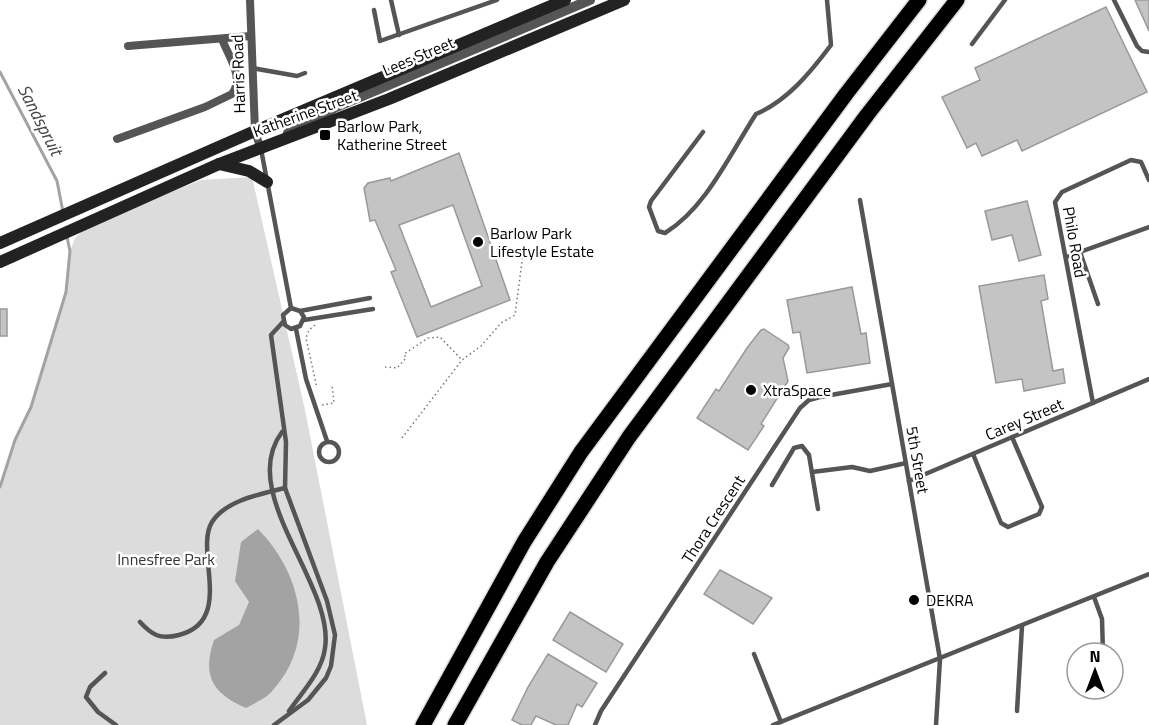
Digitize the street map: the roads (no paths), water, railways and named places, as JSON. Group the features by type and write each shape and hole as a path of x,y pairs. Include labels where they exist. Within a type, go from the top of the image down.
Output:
{"highway":[{"path":"423,725 525,542 581,452 919,0"},
{"path":"454,725 547,562 629,437 867,115 957,0"}],"main road":[{"name":"Katherine Street","path":"0,243 255,130 565,0"},
{"name":"Katherine Street","path":"0,262 219,164 260,147 311,131 624,0"},
{"path":"219,164 249,171 267,182"}],"street":[{"name":"Harris Road","path":"250,0 255,130 260,147"},
{"name":"Lees Street","path":"260,147 334,108 590,0"},
{"path":"128,46 251,36"},
{"path":"117,139 232,94 236,85 235,68 222,39"}],"lane":[{"path":"391,0 399,35"},
{"path":"374,10 380,41 497,0"},
{"path":"703,132 651,201 649,207 658,231 665,233 674,227 707,191 756,114 767,111 790,92 831,45 827,0"},
{"path":"972,44 1005,0"},
{"path":"1114,0 1137,46 1142,51 1149,52"},
{"path":"252,68 297,76 305,73"},
{"path":"260,147 291,308"},
{"name":"Philo Road","path":"1093,403 1056,201 1057,196 1131,160 1141,162 1149,180"},
{"name":"5th Street","path":"860,200 940,659 936,725"},
{"path":"1066,257 1149,227"},
{"path":"1080,252 1098,304"},
{"path":"291,308 300,311 370,298"},
{"path":"291,308 283,315 283,322 287,328 296,329"},
{"path":"296,329 304,320 372,309"},
{"path":"300,311 304,320"},
{"path":"274,725 308,700 326,678 331,666 335,635 327,601 285,488 286,442 282,432 271,335 283,322"},
{"path":"296,329 314,409 327,441"},
{"name":"Carey Street","path":"909,481 1149,379"},
{"name":"Thora Crescent","path":"596,725 608,701 800,408 809,400 820,397 892,384"},
{"path":"282,432 275,441 271,457 276,507 306,574 325,630 326,647 321,661 288,713"},
{"path":"973,454 1004,527 1039,514 1042,507 1012,437"},
{"path":"327,441 334,442 338,447 339,454 334,461 323,461 319,455 319,448 327,441"},
{"path":"772,485 797,446 807,451 819,509"},
{"path":"812,471 852,467 870,471 906,463"},
{"path":"140,622 150,633 161,638 186,634 193,629 209,602 211,583 207,536 210,525 216,516 234,504 285,488"},
{"path":"773,725 1149,574"},
{"path":"1094,597 1102,619 1103,641"},
{"path":"1017,711 1022,626"},
{"path":"754,654 782,722"},
{"path":"105,674 90,687 86,697 98,712 116,725"}],"waterway":[{"name":"Sandspruit","path":"0,72 57,181 63,212"},
{"path":"0,487 15,440 31,407 66,292 70,251 67,237"}],"place":[{"name":"Barlow Park, Katherine Street","path":"325,135"},
{"name":"Barlow Park Lifestyle Estate","path":"478,242"},
{"name":"XtraSpace","path":"751,390"},
{"name":"DEKRA","path":"914,600"}],"park label":[{"name":"Innesfree Park","path":"166,559"}]}
